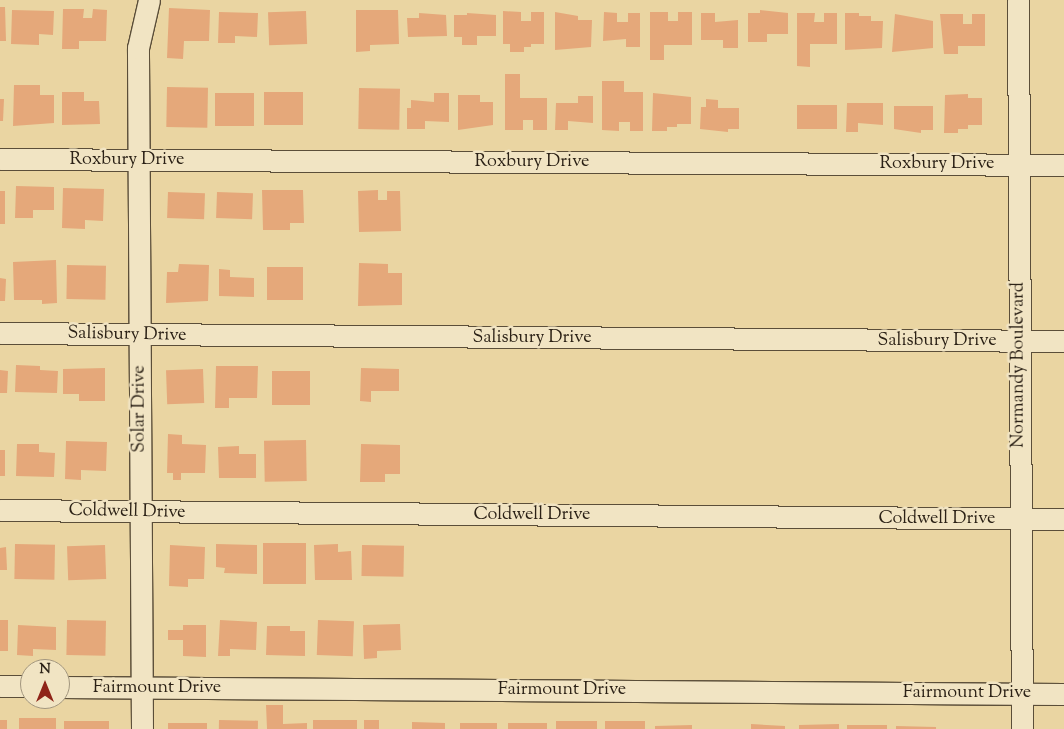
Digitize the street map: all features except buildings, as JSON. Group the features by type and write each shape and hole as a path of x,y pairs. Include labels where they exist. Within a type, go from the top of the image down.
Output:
{"street":[{"name":"Solar Drive","path":"142,729 138,48 149,0"},
{"name":"Normandy Boulevard","path":"1018,0 1018,341 1022,729"},
{"name":"Roxbury Drive","path":"0,159 1064,165"},
{"name":"Salisbury Drive","path":"0,333 1064,342"},
{"name":"Coldwell Drive","path":"0,510 1064,519"},
{"path":"0,686 20,686"},
{"name":"Fairmount Drive","path":"70,687 1064,694"}]}
